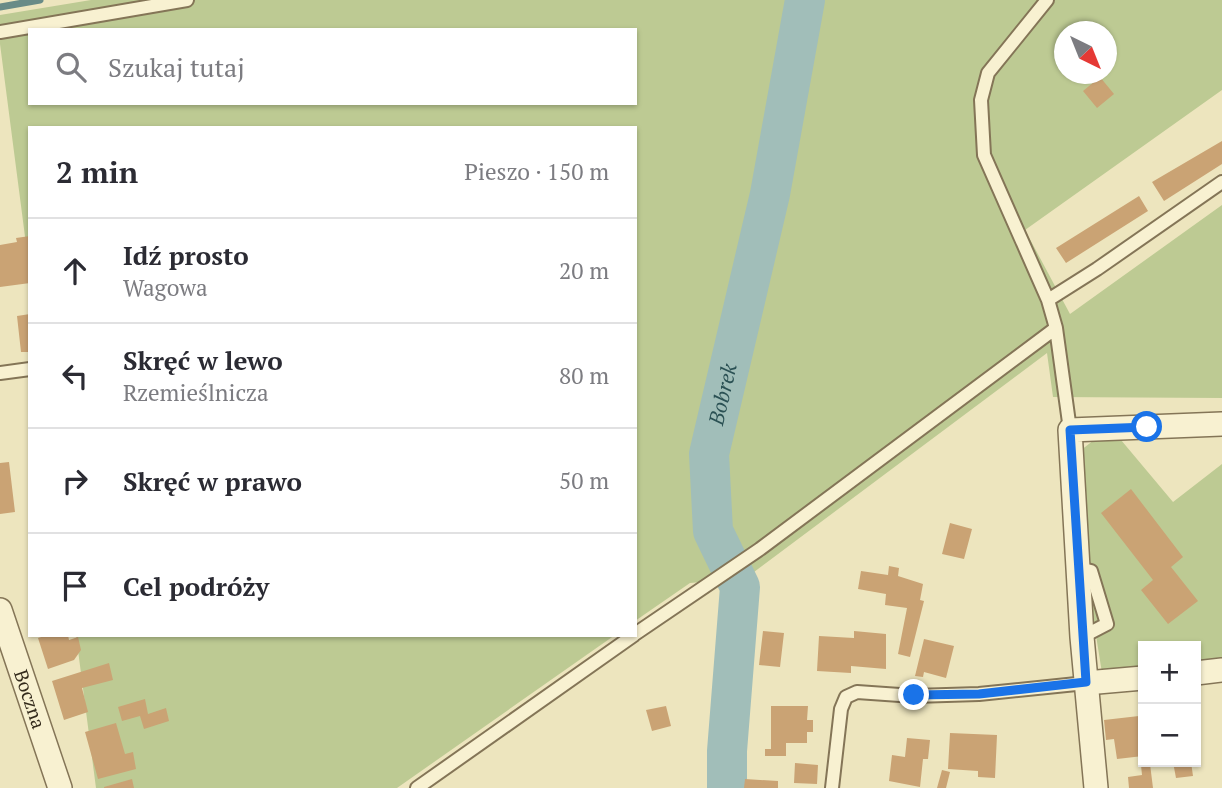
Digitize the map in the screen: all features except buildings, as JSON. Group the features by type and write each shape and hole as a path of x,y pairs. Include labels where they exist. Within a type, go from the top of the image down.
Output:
{"street":[{"path":"1096,788 1082,637 1070,430 1222,424"},
{"name":"Boczna","path":"0,610 60,788"},
{"path":"1201,672 1222,670"},
{"path":"1086,682 1138,678"}],"lane":[{"path":"0,32 187,0"},
{"path":"1047,0 988,73 981,100 984,155 1048,300 1056,328 1070,430"},
{"path":"1048,300 1222,182"},
{"path":"637,633 760,549 1056,328"},
{"path":"0,373 28,369"},
{"path":"417,788 631,637"},
{"path":"832,788 841,709 846,697 857,692 979,694 1086,682"}],"green space":[{"path":"91,0 1222,0 1222,90 1025,230 1070,314 1222,205 1222,398 1053,397 1047,353 746,578 690,583 637,620 637,126 28,126 28,260 0,44 0,15"},
{"path":"1094,440 1121,440 1173,502 1222,464 1222,660 1201,662 1201,641 1138,641 1138,669 1102,673 1087,579 1076,454"},
{"path":"76,637 612,637 397,788 96,788"}],"waterway":[{"path":"0,7 40,0"},
{"name":"Bobrek","path":"727,788 727,751 740,587 713,531 709,454 770,194 805,0"}],"route":[{"path":"914,695 979,694 1086,682 1070,430 1147,427"}]}
